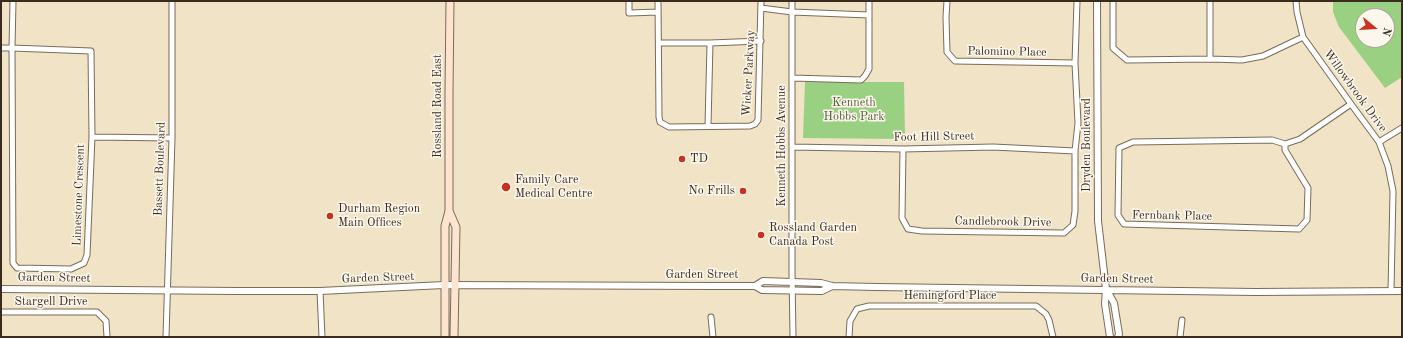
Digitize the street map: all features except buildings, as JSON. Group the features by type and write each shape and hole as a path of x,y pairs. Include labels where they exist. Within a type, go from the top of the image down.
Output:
{"main road":[{"name":"Rossland Road East","path":"445,337 445,226 449,211 450,1"},
{"name":"Rossland Road East","path":"449,211 456,227 454,337"}],"street":[{"path":"1,48 12,48 13,1"},
{"name":"Bassett Boulevard","path":"166,337 166,291 172,138 172,1"},
{"path":"629,1 629,13 658,12"},
{"name":"Wicker Parkway","path":"658,1 659,117 660,122 669,127 750,126 755,124 758,120 761,1"},
{"name":"Kenneth Hobbs Avenue","path":"792,1 792,290"},
{"path":"792,78 861,80 870,70 869,1"},
{"name":"Palomino Place","path":"948,1 946,17 947,52 955,61 1075,62"},
{"name":"Candlebrook Drive","path":"903,149 902,218 908,229 922,231 1064,232 1073,225 1075,211 1075,151 1078,123 1075,62 1077,1"},
{"name":"Dryden Boulevard","path":"1097,1 1098,221 1106,289 1105,304 1110,337"},
{"path":"1113,1 1113,48 1127,60 1210,58 1242,60 1263,56 1304,36"},
{"path":"1210,1 1210,58"},
{"name":"Willowbrook Drive","path":"1296,1 1297,12 1304,36 1379,142 1388,166 1393,191 1391,291"},
{"path":"761,8 792,12 869,15"},
{"path":"659,42 710,43 761,41"},
{"path":"708,126 710,43"},
{"name":"Limestone Crescent","path":"12,48 91,51 92,137 87,255 84,263 71,269 17,268 13,262 12,48"},
{"path":"1285,144 1300,139 1351,104"},
{"path":"1379,142 1402,128"},
{"path":"92,137 172,138"},
{"name":"Fernbank Place","path":"1272,140 1285,144 1285,150 1308,188 1307,220 1299,229 1124,224 1118,215 1119,148 1133,142 1272,140"},
{"name":"Foot Hill Street","path":"792,147 903,149 993,147 1075,151"},
{"name":"Garden Street","path":"756,286 763,281 821,283 832,286 1248,292 1402,291"},
{"name":"Garden Street","path":"1,289 320,291 454,285 756,286 762,290 822,291 832,286"},
{"name":"Dryden Boulevard","path":"1106,289 1114,304 1119,334 1118,337"},
{"path":"792,290 793,337"},
{"path":"320,291 322,337"},
{"name":"Hemingford Place","path":"849,337 850,321 857,309 869,306 1036,306 1046,314 1053,337"},
{"name":"Stargell Drive","path":"1,312 97,312 106,321 107,337"},
{"path":"711,317 713,337"},
{"path":"1180,337 1182,320"}],"green space":[{"path":"1333,1 1402,1 1402,77 1385,88 1339,27 1333,12"},
{"name":"Kenneth Hobbs Park","path":"805,82 904,82 905,139 803,138"}],"place":[{"name":"TD","path":"682,159"},
{"name":"Family Care Medical Centre","path":"506,187"},
{"name":"No Frills","path":"743,191"},
{"name":"Durham Region Main Offices","path":"330,216"},
{"name":"Rossland Garden Canada Post","path":"761,235"}]}
